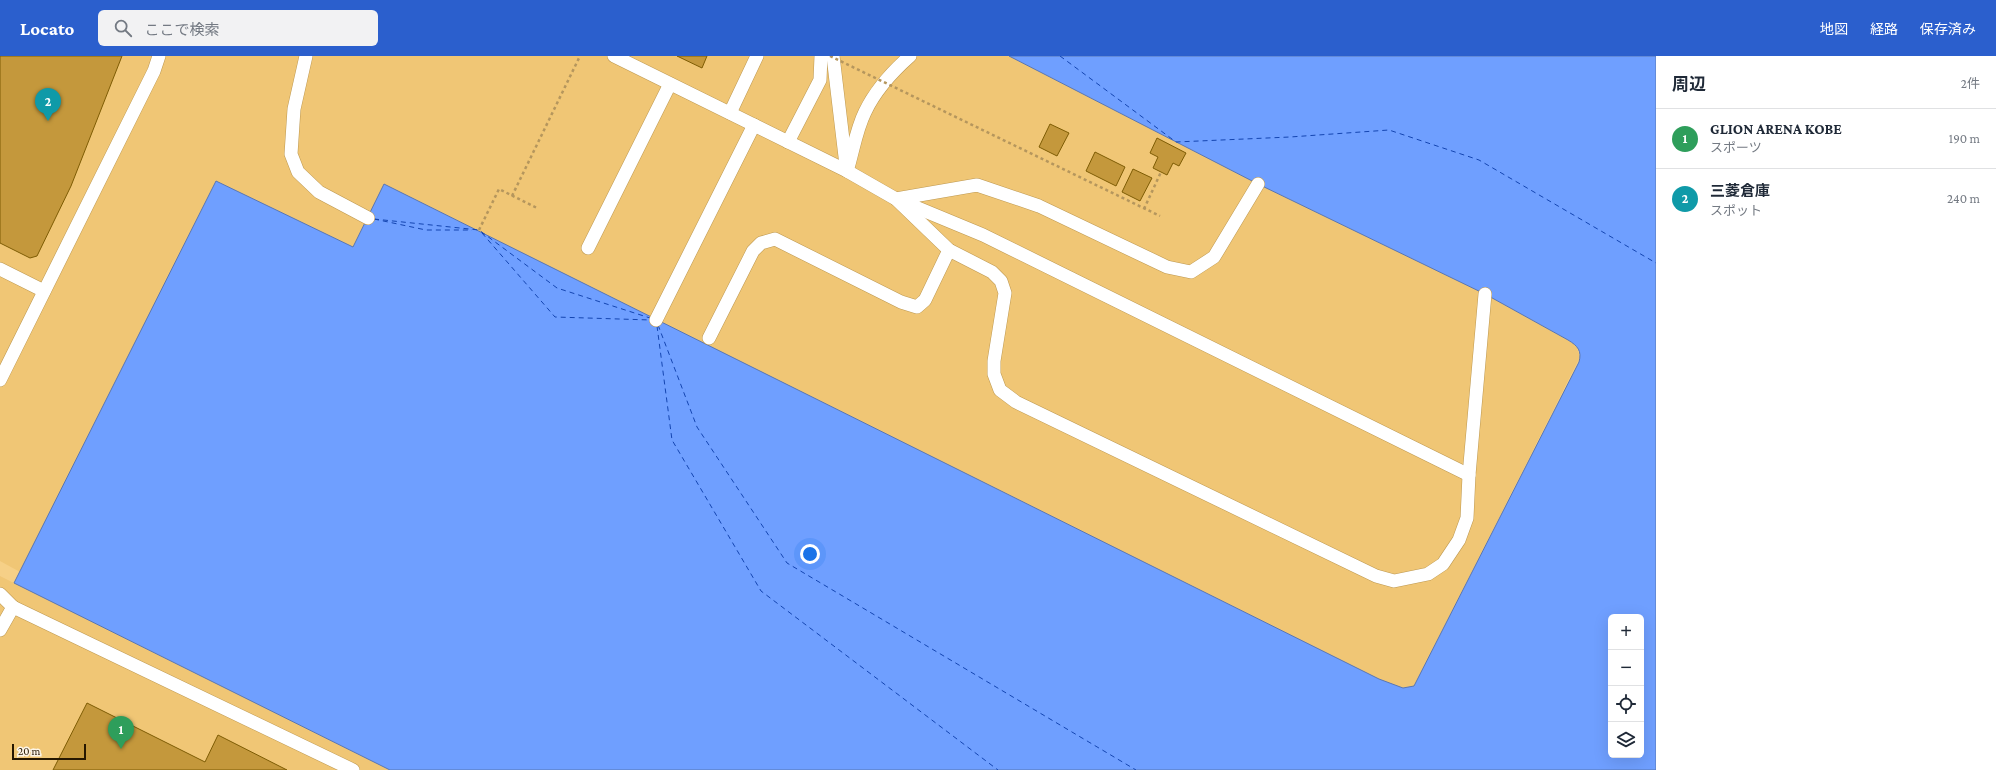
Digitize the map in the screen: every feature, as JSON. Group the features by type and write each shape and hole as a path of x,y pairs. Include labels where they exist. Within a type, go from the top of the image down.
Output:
{"lane":[{"path":"0,380 154,70 159,56"},
{"path":"306,56 294,109 291,154 298,172 318,192 368,218"},
{"path":"614,56 847,171 896,199 983,235 1469,475"},
{"path":"730,113 757,56"},
{"path":"788,142 820,80 821,56"},
{"path":"831,56 847,171"},
{"path":"847,171 865,112 876,94 899,65 910,56"},
{"path":"588,248 670,84"},
{"path":"656,320 754,125"},
{"path":"896,199 977,184 1040,206 1167,267 1191,272 1214,257 1258,184"},
{"path":"896,199 949,250 992,272 1001,281 1005,292 994,361 994,374 1000,390 1016,402 1376,576 1394,581 1428,574 1442,564 1459,540 1467,518 1469,475 1485,294"},
{"path":"709,338 753,251 761,243 775,239 901,302 917,307 925,300 949,250"},
{"path":"0,269 44,291"},
{"path":"0,594 13,607 352,770"},
{"path":"0,630 13,607"}],"path":[{"path":"512,196 580,56"},
{"path":"831,56 1160,216"},
{"path":"1144,208 1161,172"},
{"path":"479,230 499,189 537,208"}],"shaded area":[{"path":"0,56 1009,56 1258,184 1485,294 1576,345 1580,357 1414,686 1403,688 1379,679 384,185 353,247 216,181 20,572 0,561"},
{"path":"0,576 14,583 390,770 0,770"}],"water":[{"path":"1009,56 1656,56 1656,770 390,770 14,583 216,181 353,247 384,184 1379,679 1403,688 1414,686 1580,358 1578,349 1574,344 1485,294 1258,184"}],"building":[{"path":"0,56 122,56 71,186 37,256 30,258 0,243"},
{"path":"677,56 707,56 702,68"},
{"path":"1050,124 1069,133 1057,156 1039,147"},
{"path":"1157,138 1186,153 1179,166 1173,163 1167,175 1153,168 1158,157 1150,153"},
{"path":"1095,152 1125,167 1116,186 1086,171"},
{"path":"1133,169 1152,178 1140,201 1122,192"},
{"path":"87,703 205,762 218,735 287,770 53,770"}],"ferry route":[{"path":"1060,56 1176,142 1290,137 1389,130 1479,160 1656,263"},
{"path":"374,219 479,230 557,288 650,318"},
{"path":"374,219 426,230 472,230"},
{"path":"482,233 555,317 651,320"},
{"path":"658,325 697,427 787,563 1136,770"},
{"path":"657,326 672,440 761,591 998,770"}],"place":[{"name":"三菱倉庫","path":"48,121"},
{"name":"GLION ARENA KOBE","path":"121,749"}]}
